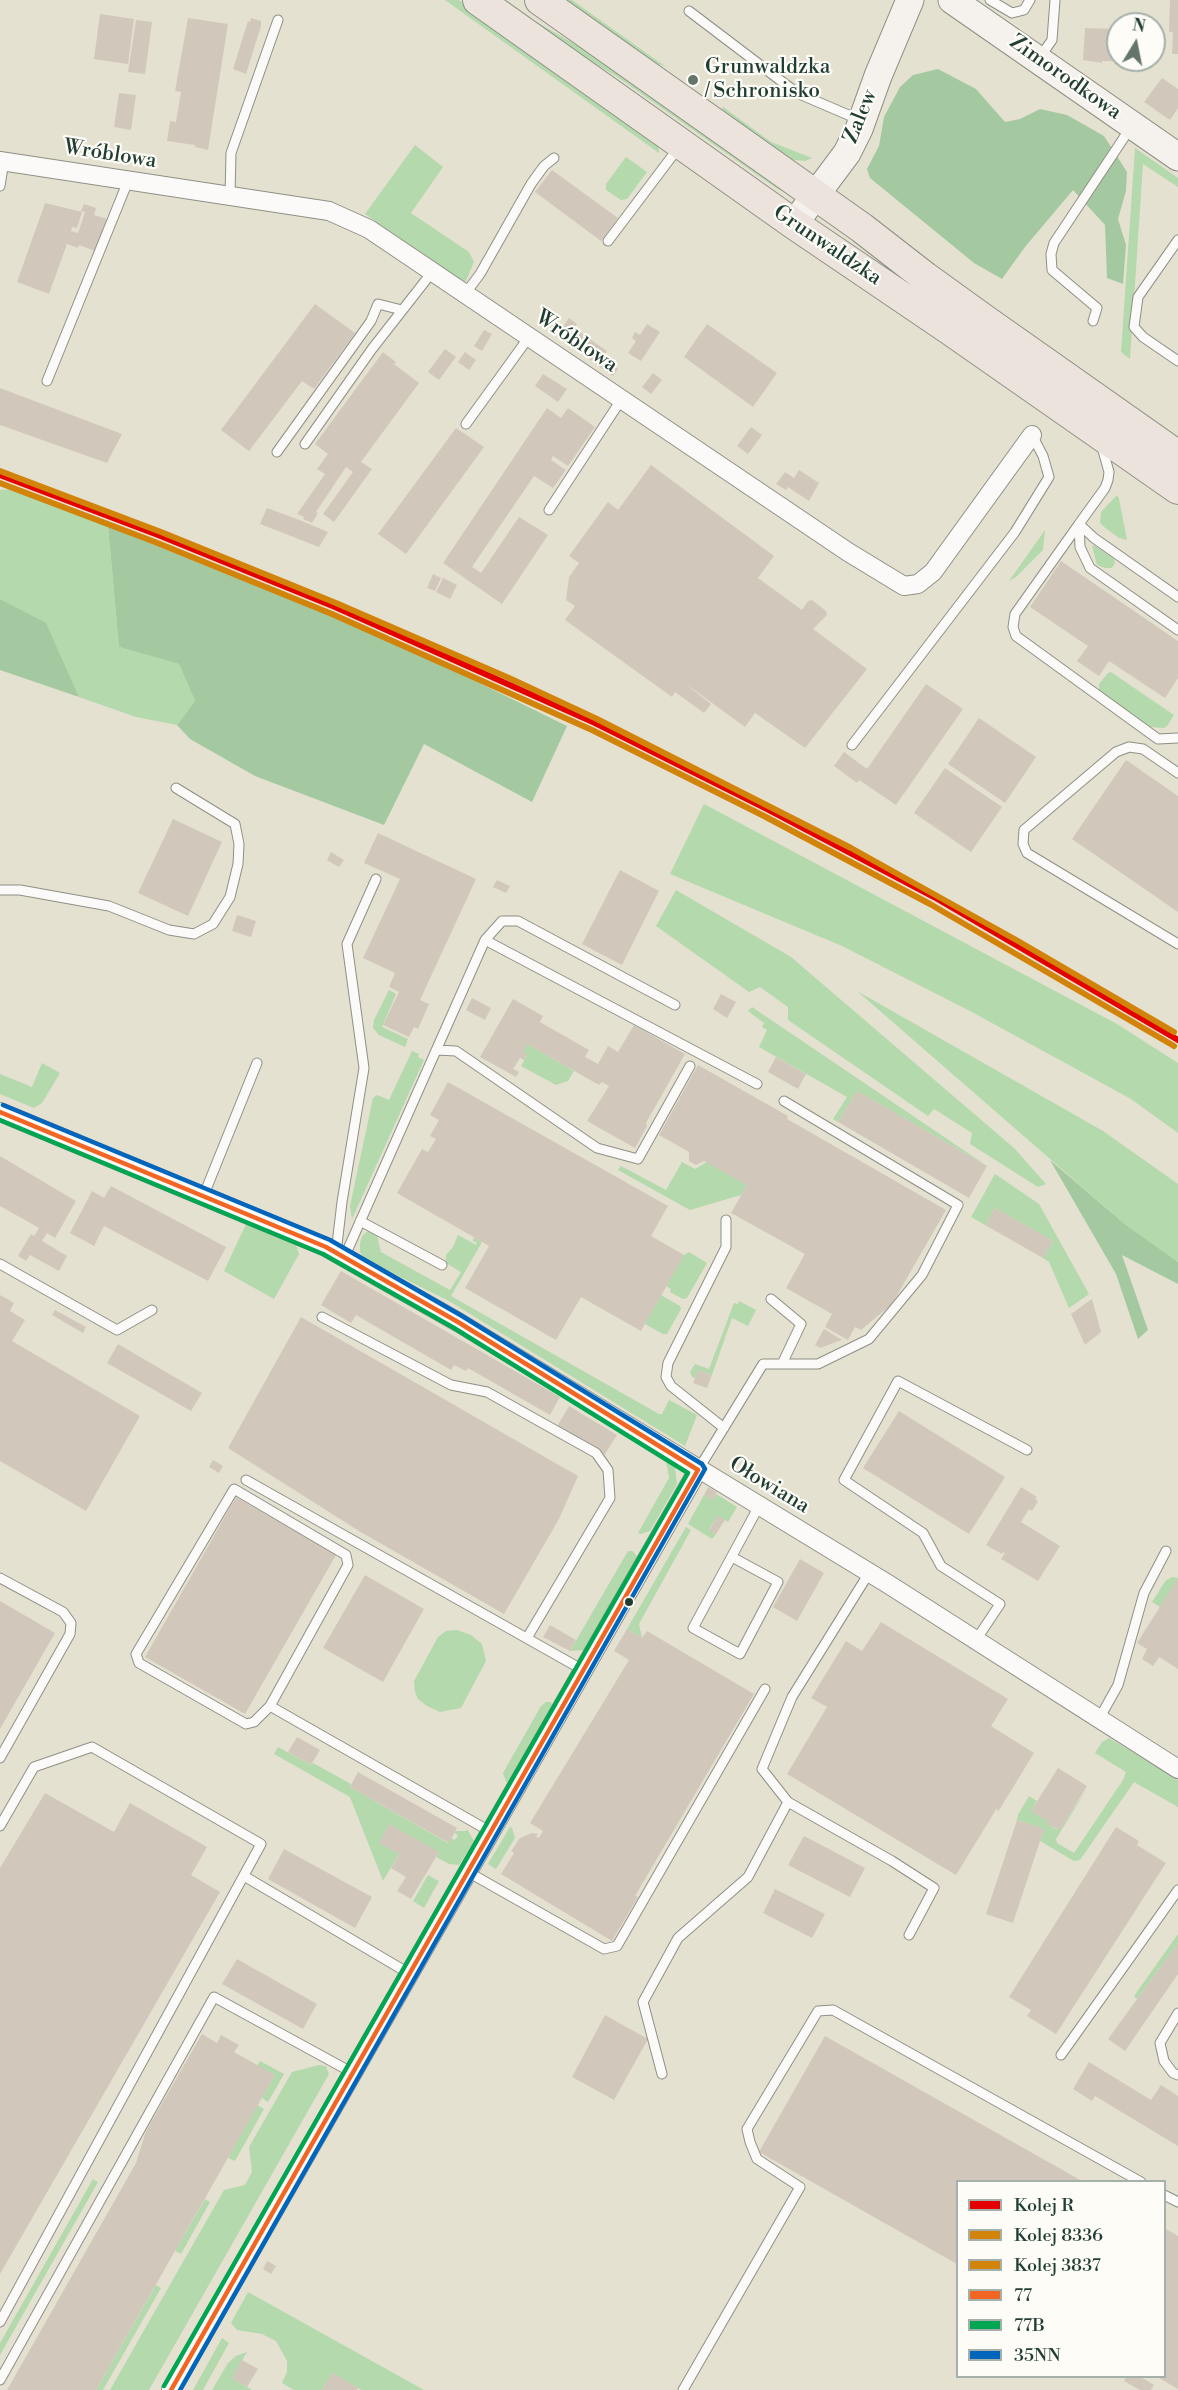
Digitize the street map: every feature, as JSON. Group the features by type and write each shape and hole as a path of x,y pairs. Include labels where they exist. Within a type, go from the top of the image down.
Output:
{"main road":[{"name":"Grunwaldzka","path":"478,0 680,145 1090,426 1178,489"},
{"name":"Grunwaldzka","path":"540,0 1178,456"}],"street":[{"name":"Zalew","path":"794,224 847,153 910,0"},
{"name":"Zimorodkowa","path":"952,0 990,4 1039,59 1177,154"},
{"name":"Wróblowa","path":"2,161 329,211 369,229 848,552 904,586 918,584 933,572 1032,435"},
{"name":"Ołowiana","path":"0,1112 340,1255 458,1322 869,1573 1178,1769"},
{"path":"171,2390 699,1470"}],"lane":[{"path":"1007,11 1011,0"},
{"path":"990,4 1012,13 1024,10 1030,0"},
{"path":"1039,59 1052,40 1055,0"},
{"path":"689,11 797,93 862,121"},
{"path":"230,196 231,153 278,20"},
{"path":"1093,321 1097,308 1052,270 1051,254 1054,243 1133,125"},
{"path":"608,241 680,145"},
{"path":"465,294 480,274 531,184 544,166 554,158"},
{"path":"0,186 2,161"},
{"path":"47,381 128,181"},
{"path":"1178,240 1138,297 1134,327 1143,337 1178,362"},
{"path":"305,444 372,349 433,272"},
{"path":"277,452 371,321 378,304 402,310"},
{"path":"466,424 529,337"},
{"path":"549,510 621,400"},
{"path":"1090,426 1103,448 1109,472 1105,488 1015,614 1013,627 1016,636 1158,739 1178,738"},
{"path":"852,745 1015,532 1049,477 1043,456 1032,435"},
{"path":"1079,524 1094,538 1178,597"},
{"path":"1079,524 1080,547 1090,568 1178,630"},
{"path":"1178,774 1143,749 1129,747 1116,752 1024,830 1023,843 1027,853 1178,944"},
{"path":"0,890 20,890 109,906 169,930 194,934 213,924 230,897 238,864 239,844 235,824 176,788"},
{"path":"340,1255 364,1068 347,944 376,879"},
{"path":"340,1255 360,1221 485,940 502,921 518,921 675,1005"},
{"path":"485,940 758,1083"},
{"path":"436,1050 456,1051 597,1148 638,1159 690,1066"},
{"path":"203,1197 257,1063"},
{"path":"699,1470 763,1364 818,1364 868,1339 921,1275 958,1205 784,1101"},
{"path":"724,1428 670,1386 666,1377 668,1363 726,1247 726,1220"},
{"path":"360,1221 442,1265"},
{"path":"0,1264 117,1330 152,1310"},
{"path":"771,1299 801,1324 782,1364"},
{"path":"322,1317 451,1385 487,1392 596,1453 608,1470 610,1498 527,1638"},
{"path":"976,1640 1000,1604 941,1566 923,1533 844,1479 898,1381 1027,1450"},
{"path":"246,1480 583,1670"},
{"path":"234,1489 346,1555 348,1565 270,1706 254,1722 246,1724 139,1663 136,1654 234,1489"},
{"path":"732,1557 778,1582 740,1654 693,1628 759,1506"},
{"path":"1099,1719 1118,1685 1144,1593 1166,1551"},
{"path":"869,1573 792,1697 762,1769 788,1802 892,1861 934,1888 909,1935"},
{"path":"0,1578 63,1612 71,1623 70,1634 0,1758"},
{"path":"468,1872 604,1949 617,1946 765,1689"},
{"path":"270,1706 491,1832"},
{"path":"0,1826 34,1767 92,1747 261,1844 0,2322"},
{"path":"662,2074 643,2002 678,1938 748,1877 788,1802"},
{"path":"244,1876 410,1974"},
{"path":"1061,2055 1178,1890"},
{"path":"0,2380 214,1997 353,2073"},
{"path":"683,2390 800,2187 756,2159 747,2129 818,2011 833,2010 1139,2180"},
{"path":"1178,2013 1160,2043 1164,2061 1173,2073 1178,2075"}],"green space":[{"path":"445,0 459,0 658,143 659,153"},
{"path":"494,0 506,0 535,21 626,74 790,195 776,188 616,76 527,24"},
{"path":"559,0 572,0 666,67 638,56"},
{"path":"938,69 976,89 1005,122 1020,119 1040,109 1067,115 1104,136 1127,172 1126,191 1118,219 1126,245 1123,284 1107,278 1105,225 1073,190 1025,247 1002,279 974,263 870,178 867,169 879,146 884,117 900,87 913,75"},
{"path":"723,107 771,142 812,158 805,161 786,159 741,126 722,109"},
{"path":"415,145 443,167 411,213 469,252 474,262 465,283 365,214"},
{"path":"1135,148 1178,178 1178,187 1143,164 1130,359 1121,352"},
{"path":"626,157 647,172 627,199 621,200 606,190 606,184"},
{"path":"12,489 108,526 119,647 179,664 195,701 177,725 136,717 79,697 46,624 0,599 0,490"},
{"path":"1117,495 1127,540 1119,538 1100,522 1101,512"},
{"path":"108,526 400,644 567,726 532,802 424,744 384,825 255,776 190,739 177,725 195,701 179,664 119,647"},
{"path":"1045,530 1043,550 1009,581"},
{"path":"1092,546 1114,559 1115,563 1112,568 1097,565"},
{"path":"0,599 46,623 79,697 0,670"},
{"path":"1111,672 1174,715 1167,726 1164,728 1151,727 1099,691 1099,684"},
{"path":"704,804 1117,1024 1178,1063 1178,1133 1131,1099 970,1011 842,946 670,874"},
{"path":"676,890 791,957 1014,1148 1046,1184 1038,1187 970,1144 972,1133 934,1109 928,1116 788,1020 788,1007 760,987 749,992 656,926"},
{"path":"389,990 396,994 382,1027 408,1039 405,1047 379,1035 373,1028 374,1020"},
{"path":"857,991 1103,1131 1178,1184 1178,1262 1126,1225"},
{"path":"752,1007 987,1166 857,1091 838,1122 833,1119 847,1097 759,1047 767,1030 762,1027 764,1023 748,1011"},
{"path":"527,1044 574,1071 568,1081 556,1085 521,1066 527,1055 523,1052"},
{"path":"412,1051 424,1060 352,1219 350,1206 373,1098 377,1095 389,1100"},
{"path":"42,1063 60,1073 42,1103 34,1108 0,1094 0,1074 32,1087"},
{"path":"1050,1160 1126,1225 1178,1262 1178,1284 1122,1255 1148,1330 1138,1339 1116,1274"},
{"path":"682,1162 695,1169 707,1162 747,1185 741,1195 690,1210 618,1170 621,1166 666,1190"},
{"path":"995,1174 1039,1204 1089,1294 1069,1308 1049,1262 1043,1258 1053,1241 995,1208 985,1225 971,1217"},
{"path":"246,1224 296,1245 299,1254 274,1299 224,1271"},
{"path":"368,1231 377,1236 381,1252 450,1290 461,1272 446,1263 446,1255 453,1247 458,1235 476,1245 477,1243 473,1241 474,1237 482,1242 451,1296 659,1414 662,1414 669,1400 697,1415 685,1446 449,1301 364,1259 360,1252 360,1244 362,1236"},
{"path":"689,1252 707,1263 687,1298 683,1299 670,1292 671,1289 666,1286 684,1255"},
{"path":"661,1295 680,1306 681,1309 667,1334 645,1324"},
{"path":"739,1301 756,1310 748,1326 732,1318 712,1375 698,1370 695,1378 692,1377 690,1372 695,1364 709,1369 734,1303 738,1304"},
{"path":"669,1459 675,1467 677,1484 650,1531 638,1533 669,1478 666,1461"},
{"path":"716,1494 737,1507 728,1522 718,1516 709,1529 716,1534 712,1539 688,1524 704,1495 712,1500"},
{"path":"686,1527 691,1530 639,1624 642,1638 627,1629"},
{"path":"628,1551 633,1551 637,1557 592,1636 594,1638 588,1650 570,1651"},
{"path":"1173,1577 1178,1578 1160,1607 1152,1602 1166,1580"},
{"path":"457,1630 471,1635 482,1644 486,1661 461,1708 440,1712 418,1699 414,1681 438,1637 446,1631"},
{"path":"546,1702 551,1702 552,1705 506,1782 503,1773 541,1706"},
{"path":"1109,1738 1178,1780 1178,1807 1134,1782 1080,1860 1074,1861 1040,1841 1044,1829 1017,1820 1018,1815 1029,1796 1037,1801 1031,1811 1056,1829 1060,1829 1088,1787 1056,1839 1057,1843 1074,1853 1126,1772 1095,1753 1102,1742"},
{"path":"278,1747 351,1784 350,1787 448,1843 451,1838 455,1840 458,1835 454,1833 456,1831 467,1829 474,1841 459,1865 449,1864 436,1857 439,1853 389,1824 379,1843 399,1854 383,1881 350,1797 274,1754"},
{"path":"510,1827 515,1838 496,1869 488,1864"},
{"path":"428,1875 439,1881 424,1908 413,1901"},
{"path":"1178,1934 1178,1943 1137,1999 1134,1996"},
{"path":"260,2061 284,2074 268,2102 262,2098 275,2075 257,2066"},
{"path":"319,2065 326,2066 329,2074 149,2390 110,2390 224,2190 245,2185 252,2172 249,2147 292,2072"},
{"path":"257,2105 264,2109 235,2161 228,2158"},
{"path":"93,2179 98,2182 0,2355 0,2343"},
{"path":"205,2199 210,2202 181,2254 175,2251"},
{"path":"156,2285 161,2288 103,2390 96,2390"},
{"path":"248,2292 424,2390 361,2390 333,2373 322,2390 294,2390 282,2383 287,2372 287,2361 276,2341 262,2334 237,2330 231,2323"},
{"path":"222,2338 229,2343 203,2390 193,2390"},
{"path":"247,2352 232,2378 252,2390 212,2390 228,2363 236,2356"}],"building":[{"path":"1170,0 1178,0 1178,54 1172,54 1173,32 1169,32"},
{"path":"100,14 134,19 128,64 94,59"},
{"path":"188,18 228,24 208,150 195,147 195,145 167,141 170,121 176,122 181,92 175,91"},
{"path":"251,18 261,21 261,26 246,74 233,69 248,21 250,22"},
{"path":"136,20 152,22 145,74 128,72"},
{"path":"1085,28 1106,29 1106,61 1102,63 1083,60"},
{"path":"1162,78 1178,89 1178,108 1170,120 1144,102"},
{"path":"119,93 136,95 131,130 114,127"},
{"path":"552,170 618,218 601,241 535,192"},
{"path":"45,203 82,212 77,228 72,227 71,231 78,233 85,212 81,211 84,204 96,208 94,215 107,219 95,251 79,245 78,248 67,244 49,294 17,282"},
{"path":"315,304 355,333 314,389 302,381 249,451 221,430"},
{"path":"569,318 577,324 574,328 607,351 598,365 556,336"},
{"path":"647,324 660,332 641,361 628,353 636,341 632,338 635,332 640,335"},
{"path":"707,324 777,373 753,407 684,357"},
{"path":"484,330 492,334 482,351 474,346"},
{"path":"445,349 456,357 439,380 428,372"},
{"path":"383,352 396,362 394,364 419,383 361,462 372,469 334,522 323,514 353,472 346,467 316,512 318,513 312,523 303,519 304,517 297,514 325,474 317,469 328,454 315,444"},
{"path":"465,352 476,360 469,370 458,362"},
{"path":"603,359 618,369 613,376 598,366"},
{"path":"653,373 662,380 651,394 642,387"},
{"path":"543,374 567,389 558,402 535,386"},
{"path":"0,388 122,434 107,463 0,425"},
{"path":"547,408 561,418 568,408 595,427 568,466 553,456 551,460 566,470 553,488 534,476 472,567 481,573 519,517 548,535 502,604 443,563"},
{"path":"751,427 762,435 748,454 737,446"},
{"path":"456,428 484,447 406,554 378,534"},
{"path":"651,465 774,556 758,578 802,610 808,601 812,600 826,611 827,615 813,629 867,669 805,748 755,713 745,727 682,681 711,704 704,713 675,692 672,697 565,620 575,606 566,600 569,577 579,563 569,556 608,502 618,510"},
{"path":"799,470 819,483 809,501 788,487 786,490 776,484 785,472 794,478"},
{"path":"267,508 328,532 319,547 260,524"},
{"path":"1061,561 1178,641 1178,678 1165,698 1109,661 1099,676 1077,661 1088,646 1030,607"},
{"path":"433,574 441,578 435,591 427,588"},
{"path":"443,578 457,585 450,599 436,592"},
{"path":"926,684 963,709 896,805 859,780 857,783 834,766 844,752 867,769"},
{"path":"979,718 1036,757 1005,803 948,764"},
{"path":"1126,760 1178,796 1178,912 1072,839"},
{"path":"945,768 1002,807 971,852 914,813"},
{"path":"173,819 222,842 188,916 138,893"},
{"path":"378,833 476,879 420,1000 429,1004 418,1029 414,1027 409,1037 383,1025 399,992 389,987 395,973 363,958 400,879 364,863"},
{"path":"331,852 344,860 339,867 327,860"},
{"path":"620,870 659,891 622,965 582,944"},
{"path":"497,880 510,886 506,893 493,887"},
{"path":"237,915 256,921 251,937 232,931"},
{"path":"721,994 736,1002 727,1018 713,1009"},
{"path":"472,998 491,1008 485,1020 466,1010"},
{"path":"513,999 543,1016 540,1022 589,1050 585,1057 598,1064 608,1046 618,1052 634,1025 685,1054 646,1123 647,1126 635,1148 587,1121 609,1086 602,1082 599,1085 527,1044 523,1052 527,1054 524,1060 520,1058 513,1069 519,1072 516,1077 480,1057"},
{"path":"776,1057 806,1074 798,1089 768,1072"},
{"path":"698,1065 946,1210 892,1304 861,1330 855,1327 848,1340 825,1327 832,1314 786,1288 805,1254 731,1213 747,1185 704,1161 696,1165 689,1161 689,1152 659,1135"},
{"path":"448,1082 668,1206 651,1236 684,1255 641,1331 581,1297 556,1340 465,1288 489,1246 397,1193 422,1149 428,1152 436,1139 430,1136 439,1120 430,1115"},
{"path":"857,1091 987,1166 969,1198 838,1122"},
{"path":"0,1156 76,1201 55,1238 47,1233 42,1241 67,1256 59,1271 30,1255 26,1261 18,1256 31,1234 34,1236 39,1228 0,1206"},
{"path":"111,1186 226,1247 208,1281 104,1226 94,1246 70,1233 92,1191 104,1198"},
{"path":"995,1208 1053,1241 1043,1258 985,1225"},
{"path":"341,1271 560,1397 550,1415 468,1368 466,1371 454,1365 451,1370 356,1315 351,1323 321,1305"},
{"path":"0,1295 14,1303 10,1311 25,1320 12,1341 140,1416 86,1511 0,1461"},
{"path":"1092,1299 1101,1332 1085,1345 1071,1314"},
{"path":"55,1310 86,1327 83,1333 52,1315"},
{"path":"301,1317 578,1476 559,1519 504,1614 359,1531 228,1448"},
{"path":"824,1329 842,1340 820,1348 815,1345"},
{"path":"118,1344 202,1393 191,1411 107,1363"},
{"path":"698,1370 712,1375 707,1388 693,1383"},
{"path":"569,1406 617,1435 602,1459 555,1430"},
{"path":"899,1411 1005,1477 969,1534 863,1468"},
{"path":"213,1460 223,1466 219,1473 209,1467"},
{"path":"708,1487 717,1492 712,1500 704,1495"},
{"path":"1021,1487 1037,1497 1035,1499 1038,1501 1032,1511 1029,1509 1021,1522 1060,1546 1038,1581 1001,1559 1005,1553 1002,1554 986,1545"},
{"path":"236,1497 336,1555 245,1714 145,1657"},
{"path":"718,1516 725,1520 716,1534 709,1530"},
{"path":"800,1559 824,1573 797,1621 773,1607"},
{"path":"365,1575 424,1609 383,1682 323,1648"},
{"path":"1178,1578 1178,1669 1159,1657 1153,1666 1142,1659 1147,1649 1137,1643"},
{"path":"0,1601 55,1633 0,1729"},
{"path":"881,1622 1008,1699 991,1726 1034,1753 956,1875 787,1774 827,1707 811,1698 846,1641 862,1651"},
{"path":"550,1625 576,1640 570,1651 543,1637"},
{"path":"627,1629 642,1638 647,1631 754,1694 635,1896 638,1897 612,1941 501,1874 514,1853 511,1851 520,1838 532,1833 538,1834 536,1837 539,1838 543,1831 530,1823 629,1660 614,1651"},
{"path":"297,1737 320,1750 311,1765 288,1752"},
{"path":"1058,1768 1087,1786 1060,1830 1047,1824 1049,1822 1031,1811"},
{"path":"358,1772 457,1828 449,1843 350,1787"},
{"path":"45,1793 114,1832 130,1803 207,1847 191,1875 220,1892 0,2274 0,1868"},
{"path":"1017,1820 1044,1829 1013,1923 986,1914"},
{"path":"389,1824 439,1852 411,1899 397,1891 406,1877 391,1868 399,1854 379,1843"},
{"path":"1116,1827 1139,1841 1137,1845 1166,1863 1056,2034 1027,2016 1031,2010 1009,1997"},
{"path":"804,1836 865,1868 850,1897 788,1865"},
{"path":"284,1849 372,1897 355,1928 268,1879"},
{"path":"775,1889 825,1914 812,1938 763,1913"},
{"path":"1178,1943 1178,1974 1125,2051 1108,2039"},
{"path":"237,1959 317,2004 303,2029 222,1984"},
{"path":"605,2015 648,2039 614,2100 572,2077"},
{"path":"202,2034 217,2043 221,2035 239,2045 234,2052 275,2075 96,2390 7,2390 136,2163 146,2131"},
{"path":"825,2036 1080,2180 956,2180 956,2263 759,2152"},
{"path":"1089,2062 1151,2100 1161,2085 1178,2096 1178,2146 1095,2096 1092,2101 1073,2089"},
{"path":"1166,2229 1178,2236 1178,2389 1159,2378 1166,2378"},
{"path":"267,2261 276,2266 271,2274 263,2269"},
{"path":"242,2360 258,2369 247,2387 232,2378"},
{"path":"333,2373 358,2388 357,2390 322,2390"},
{"path":"1126,2378 1142,2378 1154,2385 1151,2390 1140,2390 1124,2381"}],"rail line":[{"name":"3837","path":"0,471 161,532 336,603 597,719 851,848 1018,941 1174,1032"},
{"name":"R","path":"0,475 158,535 335,607 595,723 767,809 934,897 1178,1040"},
{"name":"8336","path":"0,483 155,542 332,614 592,730 764,816 930,904 1174,1046"}],"transit line":[{"name":"35NN","path":"3,1105 330,1240 462,1316 702,1464 705,1469 180,2390"},
{"name":"77","path":"0,1112 326,1247 458,1322 698,1470 171,2390"},
{"name":"77B","path":"0,1120 323,1254 454,1328 688,1473 164,2386"}],"place":[{"name":"Grunwaldzka / Schronisko","path":"693,80"}]}
